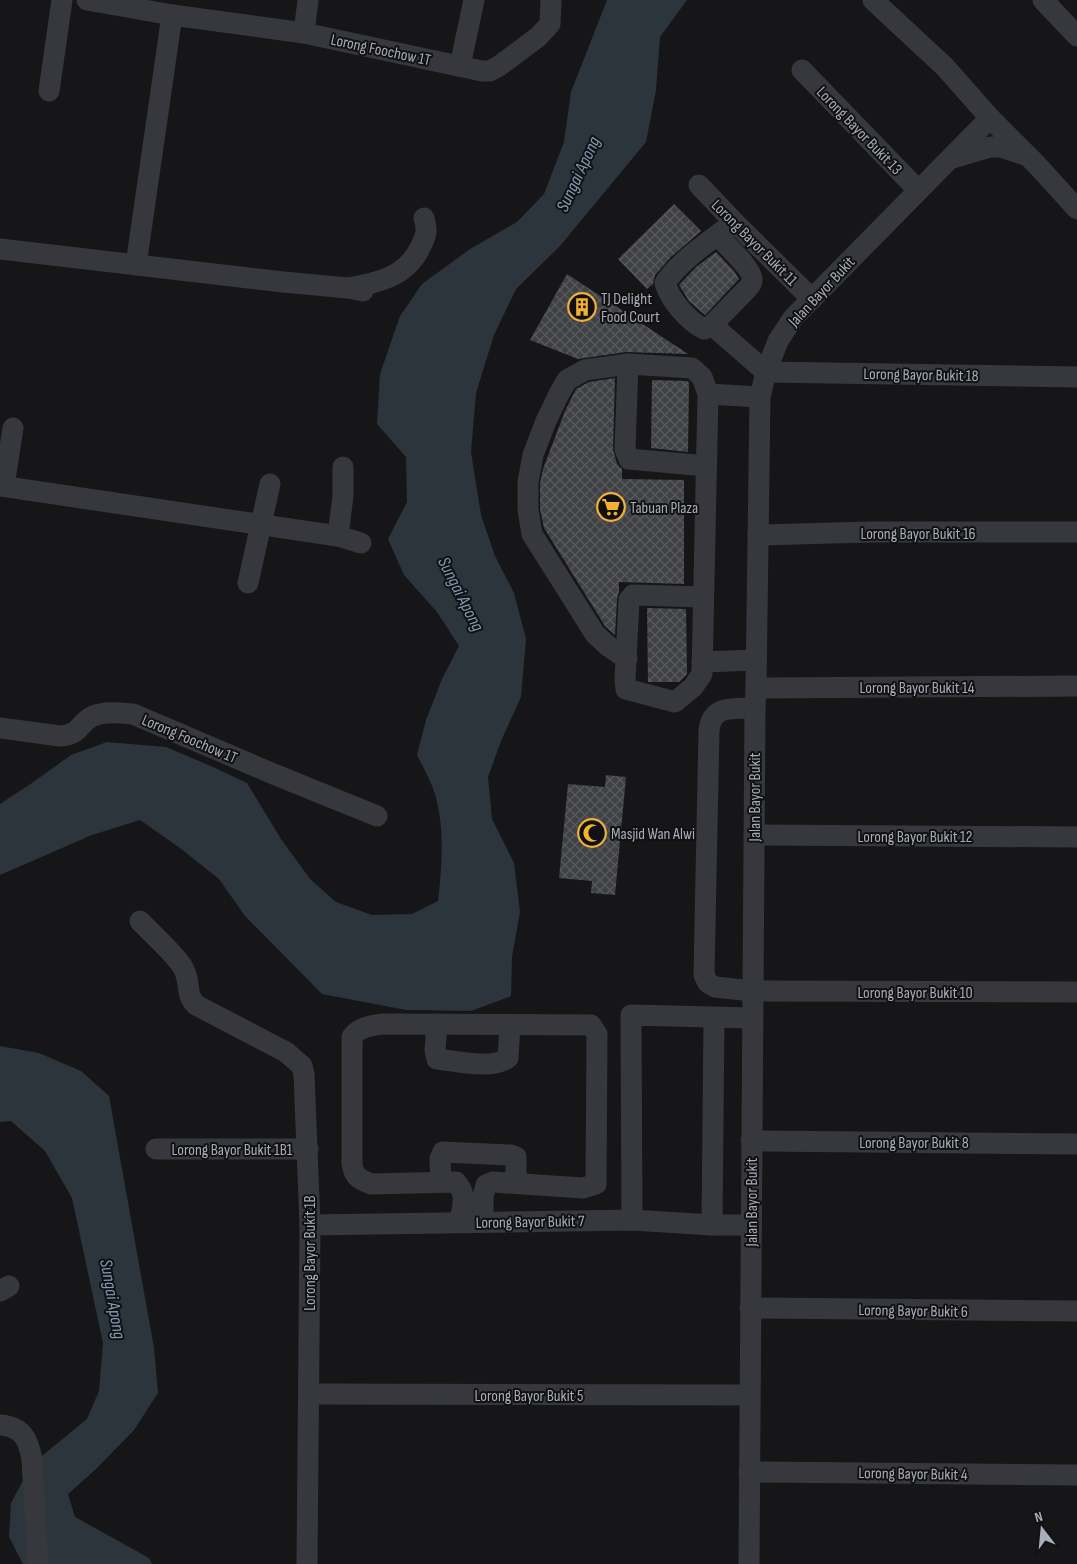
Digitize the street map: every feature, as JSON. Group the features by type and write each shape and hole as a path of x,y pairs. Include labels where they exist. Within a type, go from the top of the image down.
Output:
{"street":[{"path":"49,91 62,0"},
{"name":"Lorong Foochow 1T","path":"87,0 172,15 304,33 490,72 538,37 550,24 551,0"},
{"path":"304,33 308,0"},
{"path":"460,66 474,0"},
{"path":"873,0 949,71 990,118 1077,208"},
{"path":"1043,0 1077,36"},
{"path":"136,265 172,15"},
{"path":"949,71 961,68 975,81 1033,144 1032,160"},
{"name":"Lorong Bayor Bukit 13","path":"802,70 918,190"},
{"path":"949,71 968,113 966,135 951,158"},
{"name":"Jalan Bayor Bukit","path":"749,1564 752,991 760,397 766,372 778,340 793,318 990,118"},
{"path":"951,158 990,147 1001,147 1032,160"},
{"name":"Lorong Bayor Bukit 11","path":"699,185 811,298"},
{"path":"0,249 356,290 399,274 418,254 428,228 424,218"},
{"path":"718,236 748,268 753,278 752,284 712,325 704,329 697,326 680,308 667,290 665,283 694,253 734,222"},
{"path":"712,325 766,372"},
{"path":"628,364 625,449 629,459 706,466"},
{"path":"627,659 595,634 532,534 528,510 528,482 533,455 546,421 567,380 585,370 628,364 692,368 702,377 708,394 706,466 704,597 702,674 693,687 675,702 626,689 629,600 633,595 704,597"},
{"name":"Lorong Bayor Bukit 18","path":"766,372 1077,376"},
{"path":"708,394 760,397"},
{"path":"13,428 2,486 338,536 361,543"},
{"path":"338,536 343,496 343,468"},
{"path":"248,583 270,484"},
{"name":"Lorong Bayor Bukit 16","path":"758,535 868,532 1077,532"},
{"path":"702,662 756,660"},
{"name":"Lorong Bayor Bukit 14","path":"752,991 715,987 708,983 704,975 708,739 710,720 716,713 755,698 1077,686"},
{"name":"Lorong Foochow 1T","path":"0,728 60,736 74,733 93,717 114,712 133,714 377,816"},
{"name":"Lorong Bayor Bukit 12","path":"754,834 1077,837"},
{"name":"Lorong Bayor Bukit 1B","path":"140,921 183,967 187,976 191,1000 196,1006 286,1052 302,1066 308,1149 310,1225 307,1564"},
{"name":"Lorong Bayor Bukit 10","path":"752,991 1077,992"},
{"path":"632,1220 631,1015 752,1018"},
{"path":"712,1225 714,1018"},
{"path":"382,1024 437,1024 591,1025 597,1034 596,1184 583,1188 493,1182 371,1184 360,1179 354,1173 352,1164 352,1037 356,1031 368,1026 382,1024"},
{"path":"437,1024 435,1050 437,1060 489,1064 502,1062 508,1058 510,1025"},
{"name":"Lorong Bayor Bukit 8","path":"751,1141 1077,1144"},
{"name":"Lorong Bayor Bukit 1B1","path":"156,1149 308,1149"},
{"path":"460,1222 464,1195 462,1188 449,1182 440,1159 443,1152 511,1155 516,1157 516,1183"},
{"path":"483,1222 483,1196 486,1185 493,1182"},
{"name":"Lorong Bayor Bukit 7","path":"310,1225 632,1220 712,1225 750,1225"},
{"name":"Lorong Bayor Bukit 6","path":"750,1308 1077,1312"},
{"name":"Lorong Bayor Bukit 5","path":"309,1394 750,1396"},
{"path":"0,1425 9,1426 22,1433 29,1444 32,1459 38,1564"},
{"name":"Lorong Bayor Bukit 4","path":"749,1472 1077,1475"}],"water":[{"name":"Sungai Apong","path":"607,0 687,0 660,37 656,90 646,142 560,246 516,289 494,335 476,393 471,452 481,515 495,556 514,593 526,639 521,697 501,741 488,777 492,819 514,863 520,912 512,957 511,996 471,1011 406,1010 322,994 245,916 219,879 180,848 140,820 92,835 0,875 0,804 71,755 107,742 166,747 247,783 281,839 310,879 336,902 372,915 412,914 438,901 441,861 440,820 433,789 417,755 426,720 442,679 459,646 437,612 404,575 388,539 407,502 406,457 377,424 380,374 400,316 422,284 470,249 517,222 544,194 564,142 571,92"},
{"name":"Sungai Apong","path":"0,1046 39,1053 81,1071 109,1096 154,1348 158,1393 134,1430 95,1470 68,1494 75,1517 149,1558 152,1564 23,1564 9,1537 11,1503 32,1464 87,1419 99,1391 103,1343 72,1198 45,1151 11,1121 0,1122"}],"building":[{"path":"674,204 701,231 671,257 655,275 653,284 647,289 618,259"},
{"path":"716,252 739,279 705,315 689,301 679,285 696,267"},
{"name":"TJ Delight Food Court","path":"567,274 688,354 626,352 578,359 530,340"},
{"name":"Tabuan Plaza","path":"615,378 613,449 617,464 622,469 622,479 684,480 684,584 619,582 615,635 605,626 544,528 540,509 540,483 543,469 565,411 576,389 589,382"},
{"path":"652,380 689,382 688,452 651,448"},
{"path":"647,608 686,609 687,674 679,682 648,682"},
{"name":"Masjid Wan Alwi","path":"606,775 626,777 615,895 591,893 592,881 559,878 568,784 605,787"}],"place":[{"name":"TJ Delight Food Court","path":"582,307"},
{"name":"Tabuan Plaza","path":"611,507"},
{"name":"Masjid Wan Alwi","path":"592,833"}]}
